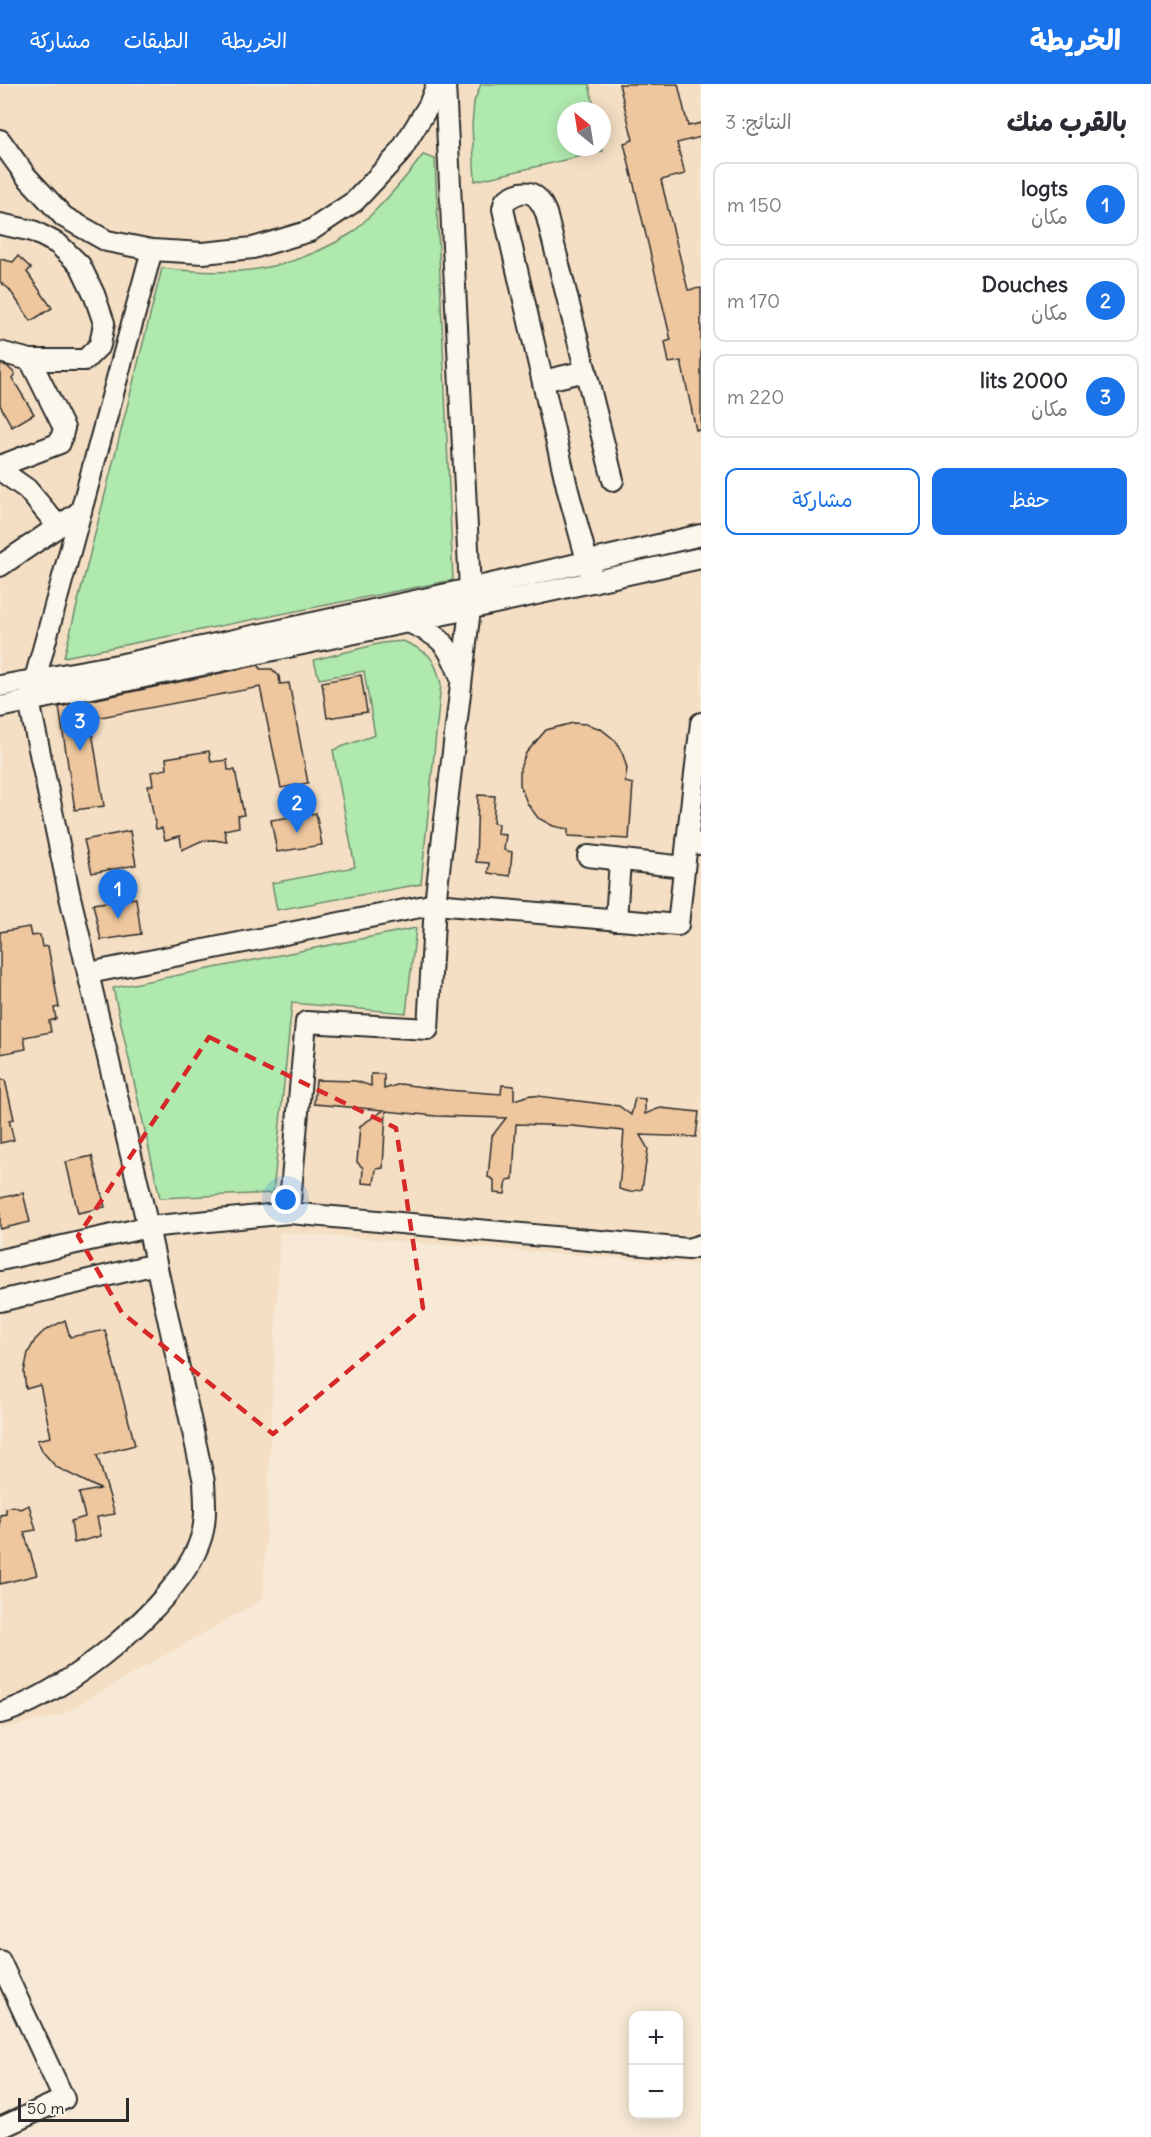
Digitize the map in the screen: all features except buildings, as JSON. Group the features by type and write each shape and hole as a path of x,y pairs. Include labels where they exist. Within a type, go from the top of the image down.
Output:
{"lane":[{"path":"0,140 26,176 64,217 107,241 152,250 203,253 253,248 310,231 355,201 399,154 429,105 437,84"},
{"path":"289,1213 306,1022 428,1029 435,904 470,609 445,84"},
{"path":"593,582 568,491 504,209 505,201 524,192 535,194 546,213 613,480"},
{"path":"0,224 33,231 58,244 80,265 94,294 104,323 100,345 86,360 30,360 0,352"},
{"path":"0,1713 44,1696 71,1680 104,1654 165,1597 193,1558 201,1540 206,1515 204,1482 148,1227 70,897 28,701 152,250"},
{"path":"30,360 64,428 60,443 0,468 27,489 58,526"},
{"path":"543,381 586,371"},
{"path":"0,566 81,511"},
{"path":"0,686 123,664 470,589 701,535"},
{"path":"0,707 470,609 701,558"},
{"path":"408,622 428,630 442,640 453,656 462,680"},
{"path":"89,973 435,904 678,925 684,867 694,843 701,723"},
{"path":"588,856 684,867"},
{"path":"616,920 620,860"},
{"path":"0,1260 148,1227 289,1213 688,1249 701,1245"},
{"path":"0,1301 156,1264"},
{"path":"0,1961 64,2099 0,2128"}],"highlighted area":[{"path":"209,1037 396,1128 423,1308 273,1434 122,1313 78,1236"}],"shaded area":[{"path":"0,84 701,84 701,1265 280,1232 263,1599 59,1716 0,1729"}],"green space":[{"path":"481,84 589,84 593,102 557,102 557,156 582,156 475,181 472,126 474,102"},
{"path":"423,155 435,159 453,580 64,657 162,268 213,272 237,271 283,264 306,256 354,231 391,194"},
{"path":"403,641 430,656 441,684 421,884 277,910 272,883 355,867 333,750 375,735 364,671 319,679 314,660 382,643"},
{"path":"416,928 406,1013 292,1003 273,1193 160,1198 113,988"}],"place":[{"name":"2000 lits","path":"80,751"},
{"name":"Douches","path":"297,833"},
{"name":"logts","path":"118,919"}]}
